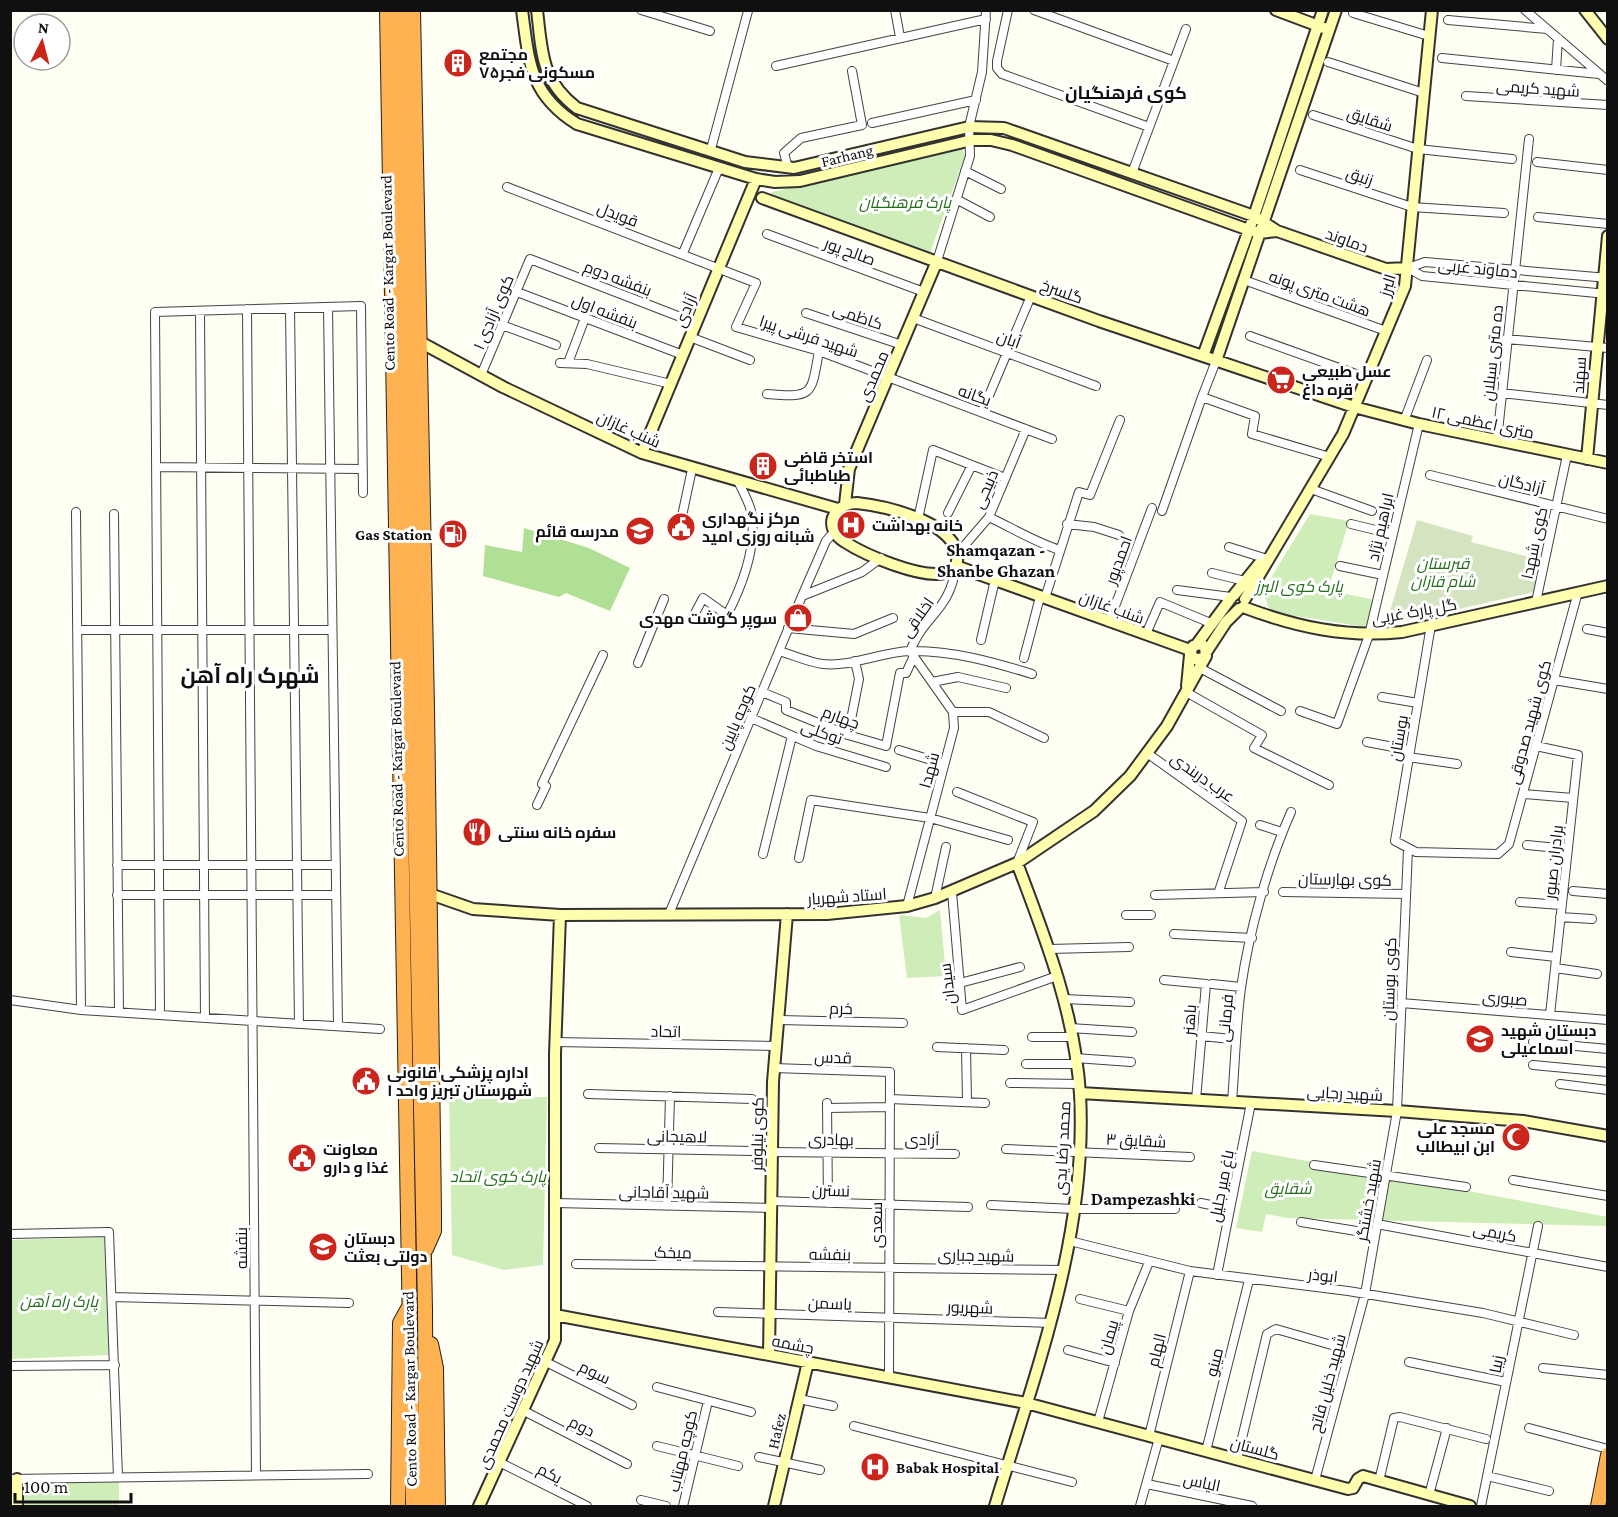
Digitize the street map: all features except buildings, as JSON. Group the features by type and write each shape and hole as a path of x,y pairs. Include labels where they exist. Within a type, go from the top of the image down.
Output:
{"highway":[{"name":"Cento Road - Kargar Boulevard","path":"387,10 413,1506"},
{"name":"Cento Road - Kargar Boulevard","path":"399,10 416,535 426,1506"},
{"path":"413,10 420,342 416,535 430,894 434,1231 423,1253"},
{"path":"399,1506 400,1323 411,1303"},
{"path":"425,1309 436,1368 438,1506"},
{"path":"1598,1506 1608,1455"},
{"path":"1605,1506 1608,1491"}],"main road":[{"name":"Farhang","path":"522,10 530,70 539,90 556,110 570,120 756,179 800,181 972,140 991,140 1012,145 1249,230 1260,233 1277,231"},
{"name":"Farhang","path":"537,10 543,65 562,97 577,108 711,149 745,162 788,168 969,127 1004,128 1254,216 1277,231"},
{"path":"1276,10 1323,28"},
{"path":"1216,361 1265,222 1323,28 1323,10"},
{"path":"1203,356 1323,28 1336,10"},
{"name":"البرز","path":"1206,654 1226,622 1243,605 1278,540 1343,434 1405,286 1432,10"},
{"path":"1585,10 1608,39"},
{"path":"570,120 577,108"},
{"path":"1088,172 1092,159"},
{"name":"آزادی","path":"642,453 756,179"},
{"name":"گلسرخ","path":"762,198 1031,296 1354,408"},
{"name":"دماوند","path":"1277,231 1386,269 1407,268"},
{"path":"1605,278 1608,236"},
{"name":"محمدی","path":"834,532 832,522 841,506 849,469 937,261"},
{"name":"سهند","path":"1587,459 1592,404 1602,347 1605,278"},
{"name":"شنب غازان","path":"420,342 481,375 642,453 738,482 841,506 881,506 932,525 949,538 958,552"},
{"name":"۱۲ متری اعظمی","path":"1354,408 1404,421 1608,463"},
{"path":"834,532 844,542 881,558 927,573 946,573 956,566 958,552"},
{"name":"البرز","path":"1192,650 1278,540"},
{"name":"شنب غازان","path":"956,566 1192,650 1198,660 1206,654"},
{"name":"گل پارک غربی","path":"1232,597 1242,596 1243,605 1261,614 1310,629 1369,635 1431,625 1608,586"},
{"name":"استاد شهریار","path":"1186,692 1192,650"},
{"name":"استاد شهریار","path":"430,894 473,909 560,915 827,914 907,906 934,898 1017,863 1094,812 1130,776 1167,726 1206,654"},
{"name":"محمد رضا یدی","path":"995,1506 1051,1323 1070,1240 1080,1151 1079,1089 1064,999 1049,948 1017,863"},
{"name":"کوی نیلوفر","path":"769,1355 774,1068 780,1020 787,914"},
{"name":"شهید دوست محمدی","path":"479,1506 501,1463 555,1340 555,1042 560,915"},
{"name":"شهید رجایی","path":"1079,1089 1196,1100 1397,1111 1523,1121 1608,1136"},
{"name":"چشمه","path":"555,1315 1026,1403"},
{"name":"Hafez","path":"774,1506 808,1362"},
{"name":"گلستان","path":"1026,1403 1350,1489 1360,1477 1470,1506"},
{"path":"14,1479 17,1506"}],"street":[{"path":"641,10 710,31"},
{"path":"895,10 900,37"},
{"path":"1008,10 997,60 997,68 1002,74 1149,127"},
{"path":"1034,10 1174,61"},
{"path":"1525,10 1608,81"},
{"path":"711,149 750,11"},
{"path":"1353,13 1429,36"},
{"path":"776,66 986,15 976,100 969,127 972,140 965,171 937,261"},
{"path":"1448,20 1547,29"},
{"path":"1132,173 1186,29"},
{"path":"1556,70 1558,38"},
{"path":"1442,58 1599,74"},
{"path":"1328,62 1424,93"},
{"path":"788,168 784,153 801,138 862,125 852,71"},
{"name":"شهید کریمی","path":"1466,96 1608,105"},
{"path":"872,123 976,100"},
{"name":"شقایق","path":"1314,115 1418,149"},
{"name":"ده متری سبلان","path":"1497,441 1529,139"},
{"path":"1418,149 1512,159"},
{"path":"1537,162 1608,170"},
{"path":"683,253 719,168"},
{"name":"زنبق","path":"1300,170 1412,207 1504,213"},
{"path":"965,171 1001,189"},
{"name":"قویدل","path":"507,187 719,267"},
{"path":"956,200 990,216"},
{"path":"1538,216 1608,224"},
{"name":"صالح پور","path":"767,234 924,292"},
{"name":"کوی آزادی ۱","path":"481,375 530,259"},
{"name":"بنفشه دوم","path":"530,259 696,323"},
{"name":"دماوند غربی","path":"1407,268 1425,261 1605,278"},
{"name":"شهید فرشی پیرا","path":"719,267 756,283 736,327 819,351 888,378"},
{"name":"دماوند غربی","path":"1407,268 1422,276 1604,294"},
{"name":"هشت متری پونه","path":"1244,280 1386,332"},
{"name":"بنفشه اول","path":"517,292 683,355"},
{"path":"982,412 1031,296"},
{"path":"160,1015 155,312 361,306 363,493"},
{"path":"328,307 338,1026"},
{"path":"290,308 299,1024"},
{"name":"بنفشه","path":"247,309 256,1475"},
{"path":"200,311 205,1018"},
{"name":"کاظمی","path":"806,313 902,345"},
{"path":"585,318 564,363 587,364 671,384"},
{"name":"آبان","path":"913,318 1096,386"},
{"path":"502,325 556,345"},
{"path":"1250,336 1367,378"},
{"path":"690,337 750,360"},
{"path":"1506,339 1602,347"},
{"path":"767,394 799,397 804,394 813,386 819,351"},
{"path":"1404,421 1427,360"},
{"path":"1162,511 1216,361"},
{"name":"یگانه","path":"888,378 1052,438"},
{"path":"1501,393 1608,405"},
{"path":"1202,397 1255,416 1252,434 1330,457"},
{"path":"1024,658 1042,597 1079,492 1090,495 1120,420"},
{"name":"ابراهیم نژاد","path":"1300,711 1337,724 1369,635 1419,424"},
{"name":"ذبیحی","path":"958,552 989,517 1026,429"},
{"path":"918,519 933,450 1005,478"},
{"name":"کوی شهدا","path":"1536,602 1567,455"},
{"path":"948,513 972,465"},
{"path":"156,467 363,469"},
{"path":"678,535 692,469"},
{"name":"آزادگان","path":"1430,475 1608,519"},
{"path":"693,617 703,598 727,615 742,587 752,539 752,515 738,482"},
{"path":"1311,489 1372,512"},
{"name":"احمدپور","path":"1109,622 1152,508"},
{"path":"76,512 81,1010"},
{"path":"114,514 118,1012"},
{"path":"989,517 1034,537 1042,544 1060,550"},
{"path":"1067,524 1094,527 1119,535"},
{"path":"1351,524 1392,534"},
{"name":"کوچه پایین","path":"669,914 778,651 826,541 834,532"},
{"path":"1229,547 1264,558"},
{"path":"802,596 862,572 881,558"},
{"name":"اخلاقی","path":"886,746 900,673 906,673 921,630 941,609 954,586 956,566"},
{"path":"1340,566 1383,575"},
{"path":"1212,573 1245,581"},
{"path":"981,640 995,580"},
{"path":"1177,590 1232,597"},
{"name":"کوی شهید صدوقی","path":"1408,849 1416,852 1498,854 1509,844 1578,592"},
{"path":"638,663 664,599"},
{"path":"1146,634 1161,602 1213,624"},
{"path":"788,628 854,634 893,618"},
{"name":"بوستان","path":"1408,849 1395,841 1431,625"},
{"path":"1587,629 1608,633"},
{"path":"77,630 332,630"},
{"path":"778,651 823,664 912,654 988,660 1032,674"},
{"path":"912,654 953,712 989,712 1044,738"},
{"path":"537,805 546,786 542,784 603,655"},
{"path":"849,735 859,680 855,661"},
{"path":"1200,668 1281,711"},
{"path":"932,682 958,677 1006,688"},
{"path":"1554,680 1608,690"},
{"name":"چهارم","path":"762,692 786,702 786,710 849,735 886,746"},
{"path":"1186,692 1262,735 1254,748 1329,785"},
{"path":"1382,697 1418,703"},
{"name":"شهدا","path":"907,906 954,728 953,712"},
{"name":"توکلی","path":"751,718 792,736 886,767"},
{"path":"763,854 792,736"},
{"path":"1367,742 1458,764"},
{"name":"برادران صبور","path":"1536,746 1578,755 1550,1015"},
{"path":"899,750 944,764"},
{"name":"عرب دربندی","path":"1147,753 1242,820 1219,891"},
{"path":"957,792 1033,822 1017,863"},
{"path":"1523,794 1573,798"},
{"path":"799,858 811,800 930,818 1008,840"},
{"name":"فرمانی","path":"1232,1102 1242,987 1264,892 1282,832 1291,812"},
{"path":"1260,825 1282,832"},
{"path":"1527,845 1568,849"},
{"path":"934,898 946,847"},
{"name":"کوی بوستان","path":"1397,1111 1408,849"},
{"path":"117,866 336,865"},
{"path":"1155,895 1219,891 1264,892"},
{"path":"1573,891 1608,894"},
{"name":"سیدان","path":"952,892 962,1010 1057,976"},
{"name":"کوی بهارستان","path":"1283,892 1406,894"},
{"path":"117,895 336,895"},
{"path":"1520,902 1562,905"},
{"path":"1126,915 1151,915"},
{"path":"1560,917 1592,919"},
{"path":"1174,934 1252,938"},
{"path":"1049,948 1129,947"},
{"path":"1511,952 1556,957"},
{"path":"960,982 1020,967"},
{"path":"1555,968 1597,974"},
{"name":"باهنر","path":"1164,980 1206,984 1196,1100"},
{"path":"1212,984 1242,987"},
{"path":"10,999 81,1010 380,1029"},
{"path":"1064,999 1130,1002"},
{"name":"صبوری","path":"1401,1003 1608,1020"},
{"name":"خرم","path":"780,1020 903,1023"},
{"path":"1032,1036 1132,1032"},
{"path":"1202,1036 1232,1039"},
{"name":"اتحاد","path":"555,1042 777,1046"},
{"path":"1533,1042 1608,1049"},
{"path":"937,1047 1004,1050"},
{"path":"966,1048 967,1102"},
{"path":"1026,1064 1075,1061 1131,1062"},
{"path":"1533,1065 1608,1072"},
{"name":"قدس","path":"774,1068 890,1072"},
{"name":"سعدی","path":"889,1377 890,1072"},
{"path":"1010,1083 1079,1089"},
{"path":"1560,1084 1608,1090"},
{"path":"588,1094 752,1099"},
{"path":"667,1206 670,1096"},
{"path":"828,1203 827,1106 985,1102"},
{"name":"باغ میر جلیل","path":"1217,1275 1251,1103"},
{"name":"شهید خشتگر","path":"1365,1294 1397,1111"},
{"name":"لاهیجانی","path":"599,1148 753,1151"},
{"name":"شقایق ۳","path":"1006,1149 1190,1157"},
{"name":"بهادری","path":"772,1152 890,1154"},
{"name":"آزادی","path":"890,1154 955,1154"},
{"path":"1314,1165 1466,1187"},
{"path":"1513,1180 1608,1196"},
{"name":"شهید آقاجانی","path":"555,1203 667,1206 771,1204"},
{"name":"نسترن","path":"771,1204 828,1203 968,1207"},
{"path":"1200,1203 1230,1209"},
{"path":"991,1205 1074,1209 1175,1209"},
{"path":"1301,1222 1375,1234"},
{"name":"کریمی","path":"1377,1224 1608,1268"},
{"name":"زیبا","path":"1481,1506 1538,1226"},
{"path":"10,1234 109,1232 118,1477"},
{"name":"ابوذر","path":"1070,1240 1190,1271 1365,1294 1519,1320 1574,1335"},
{"name":"پیمان","path":"1098,1422 1129,1311 1149,1262"},
{"name":"میخک","path":"576,1264 771,1267"},
{"name":"بنفشه","path":"771,1267 889,1268"},
{"name":"شهید جباری","path":"889,1268 1063,1270"},
{"name":"الهام","path":"1140,1506 1147,1484 1154,1437 1190,1271"},
{"name":"مینو","path":"1206,1451 1249,1280"},
{"name":"شهید خلیل فاتح","path":"1315,1480 1365,1294"},
{"path":"112,1297 349,1303"},
{"path":"1080,1299 1129,1311"},
{"name":"یاسمن","path":"718,1312 889,1318"},
{"name":"شهریور","path":"889,1318 1051,1323"},
{"path":"1237,1459 1267,1334 1276,1329 1342,1348"},
{"path":"1068,1350 1114,1363"},
{"name":"سوم","path":"546,1362 632,1405"},
{"path":"1409,1362 1506,1382"},
{"path":"10,1366 115,1365"},
{"path":"1543,1368 1608,1375"},
{"path":"657,1387 751,1412"},
{"path":"799,1399 833,1406"},
{"name":"کوچه مهتاب","path":"683,1506 708,1401"},
{"name":"دوم","path":"524,1412 627,1464"},
{"path":"1379,1481 1394,1418 1400,1417 1486,1439"},
{"path":"854,1426 1071,1482"},
{"path":"1429,1495 1447,1428"},
{"path":"1529,1428 1608,1449"},
{"path":"657,1446 738,1466"},
{"path":"759,1456 820,1470"},
{"name":"یکم","path":"501,1463 587,1506"},
{"path":"14,1479 368,1474"},
{"path":"1487,1476 1549,1491"},
{"name":"الیاس","path":"1147,1484 1248,1506"},
{"path":"641,1500 666,1506"}],"green space":[{"name":"پارک فرهنگیان","path":"962,148 965,156 930,253 770,195 772,192"},
{"name":"پارک کوی البرز","path":"1310,514 1349,521 1328,590 1375,600 1370,625 1360,626 1270,612 1263,591"},
{"name":"قبرستان شام قازان","path":"1417,520 1473,536 1471,542 1541,560 1534,592 1411,620 1388,618"},
{"path":"524,528 589,548 630,568 610,611 566,593 559,597 483,576 485,545 522,552"},
{"path":"940,910 946,976 907,978 899,915 926,918"},
{"name":"پارک کوی اتحاد","path":"467,1088 521,1097 547,1097 543,1265 504,1270 452,1255 449,1089"},
{"name":"شقایق","path":"1252,1151 1608,1217 1607,1226 1287,1218 1266,1214 1262,1232 1236,1228"},
{"name":"پارک راه آهن","path":"106,1237 110,1355 11,1359 10,1240"},
{"path":"119,1479 119,1506 20,1506 19,1481"}],"place":[{"name":"مجتمع مسکونی فجر۷۵","path":"458,63"},
{"name":"عسل طبیعی قره داغ","path":"1281,380"},
{"name":"استخر قاضی طباطبائی","path":"763,466"},
{"name":"خانه بهداشت","path":"851,525"},
{"name":"مرکز نگهداری شبانه روزی امید","path":"681,527"},
{"name":"مدرسه قائم","path":"640,531"},
{"name":"Gas Station","path":"453,534"},
{"name":"سوپر گوشت مهدی","path":"798,618"},
{"name":"سفره خانه سنتی","path":"477,832"},
{"name":"دبستان شهید اسماعیلی","path":"1480,1039"},
{"name":"اداره پزشکی قانونی شهرستان تبریز واحد ۱","path":"366,1081"},
{"name":"مسجد علی ابن ابیطالب","path":"1516,1137"},
{"name":"معاونت غذا و دارو","path":"302,1158"},
{"name":"دبستان دولتی بعثت","path":"323,1247"},
{"name":"Babak Hospital","path":"875,1467"}],"district":[{"name":"کوی فرهنگیان","path":"1126,93"},
{"name":"Shamqazan - Shanbe Ghazan","path":"996,560"},
{"name":"شهرک راه آهن","path":"250,675"},
{"name":"Dampezashki","path":"1143,1199"}]}
